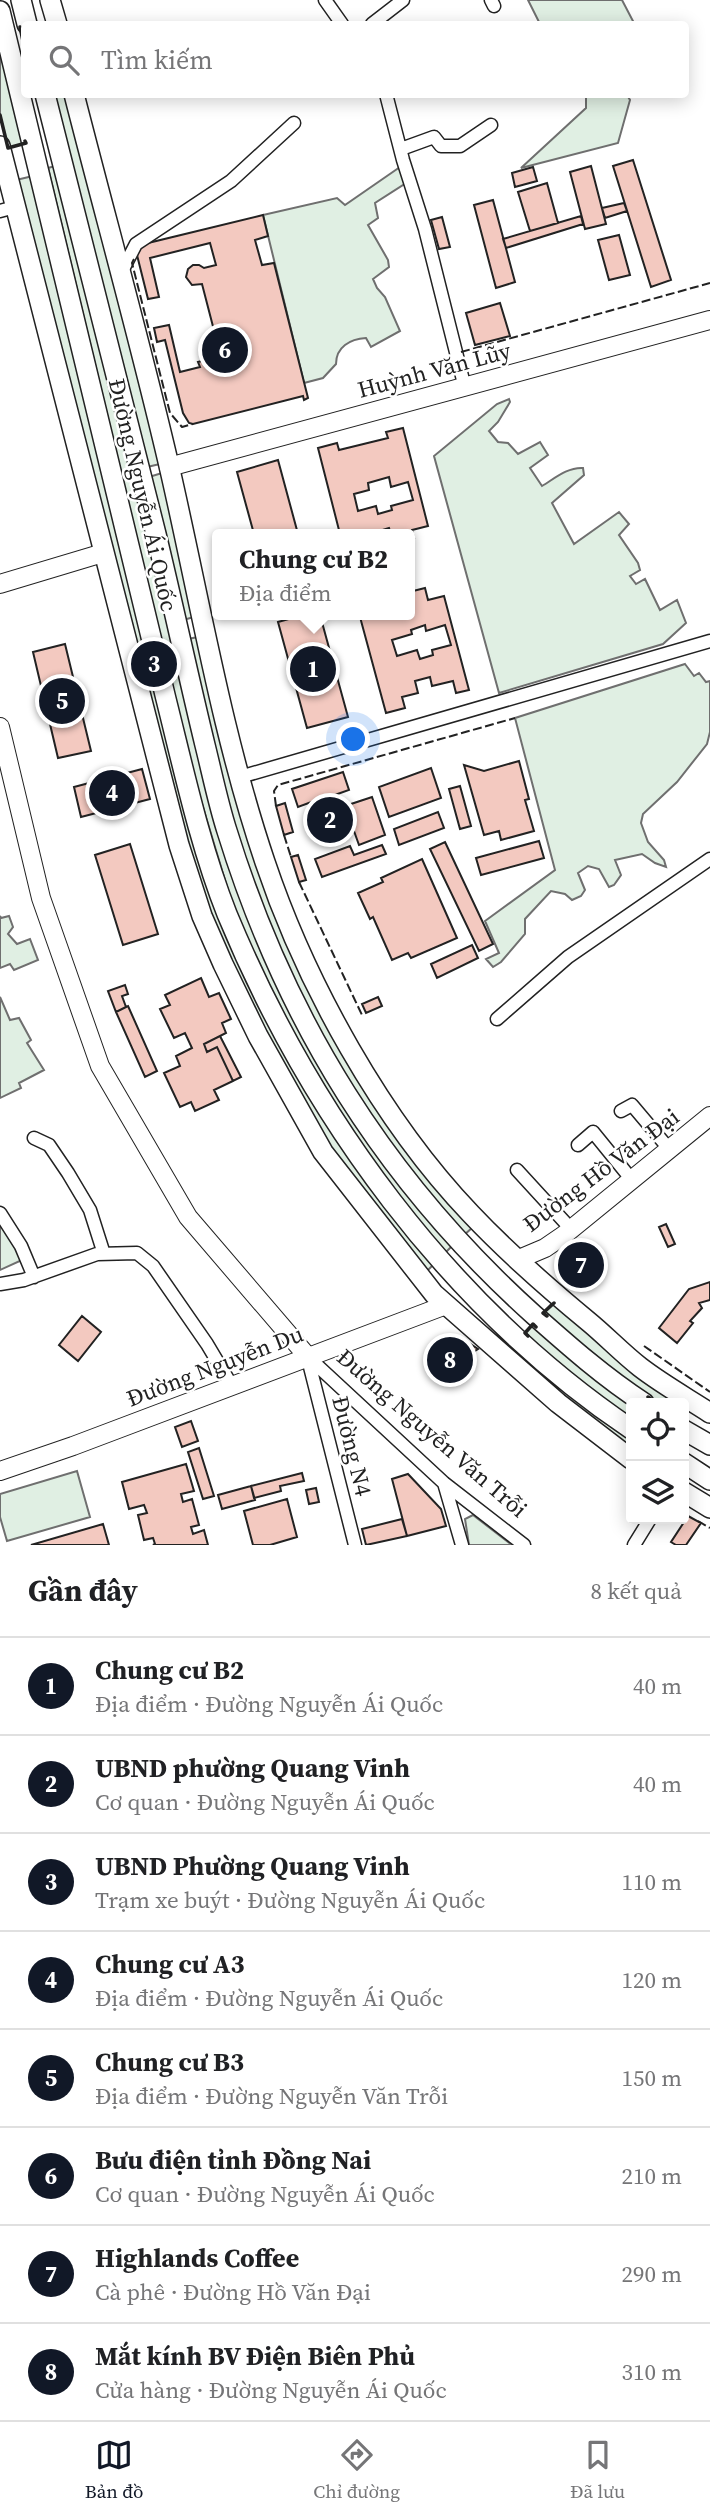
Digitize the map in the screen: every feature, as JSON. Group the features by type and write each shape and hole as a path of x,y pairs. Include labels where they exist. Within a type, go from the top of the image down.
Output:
{"main road":[{"path":"21,0 26,21"},
{"path":"50,0 56,21"},
{"name":"Đường Nguyễn Ái Quốc","path":"0,11 21,95"},
{"name":"Đường Nguyễn Ái Quốc","path":"22,98 166,699 192,800 227,912 289,1044 335,1122 395,1206 470,1292 555,1373 626,1425"},
{"name":"Đường Nguyễn Ái Quốc","path":"46,98 141,474 225,826 261,928 296,1008 338,1082 387,1156 492,1277 599,1372 637,1398"},
{"name":"Đường Nguyễn Ái Quốc","path":"75,98 169,467 240,777 265,864 314,983 342,1036 375,1088 436,1174 472,1216 555,1294 640,1367 705,1410"},
{"path":"0,146 5,167 7,209 103,552 180,845 202,916 223,964 258,1036 323,1152 398,1250 446,1305 558,1403 626,1455"},
{"path":"5,167 60,153"},
{"path":"141,474 169,467"},
{"path":"178,632 204,626"},
{"path":"446,1305 519,1259"},
{"path":"689,1430 705,1410"},
{"path":"689,1433 710,1445"},
{"path":"689,1466 710,1480"},
{"path":"689,1495 710,1508"}],"street":[{"path":"325,0 340,21"},
{"path":"376,21 403,0"},
{"path":"387,98 425,229 465,388"},
{"path":"121,273 136,244 231,181 294,123"},
{"path":"401,149 434,137 441,146 457,146 491,125"},
{"name":"Huỳnh Văn Lũy","path":"169,467 710,320"},
{"path":"0,583 103,552"},
{"path":"240,777 710,641"},
{"name":"Đường Nguyễn Văn Trỗi","path":"0,727 41,898 100,1066 188,1217 307,1357 444,1483 524,1545"},
{"path":"497,1018 568,957 710,859"},
{"path":"621,1111 632,1105 670,1150"},
{"name":"Đường Hồ Văn Đại","path":"519,1259 545,1248 571,1229 710,1116"},
{"path":"578,1145 593,1132 632,1180"},
{"path":"34,1138 49,1145 68,1173 90,1210 104,1254"},
{"path":"517,1170 571,1229"},
{"path":"0,1213 21,1247 34,1276"},
{"path":"0,1284 34,1276 97,1254 136,1253 153,1266 207,1344 232,1386"},
{"name":"Đường Nguyễn Du","path":"0,1471 446,1305"},
{"name":"Đường N4","path":"307,1357 355,1545"},
{"path":"444,1483 462,1545"},
{"path":"634,1545 647,1524"}],"green space":[{"path":"528,0 622,0 633,21 538,21"},
{"path":"0,42 26,143 8,148 0,115"},
{"path":"53,98 67,98 160,464 147,467"},
{"path":"586,98 629,98 618,143 521,168 586,108"},
{"path":"55,166 253,932 453,1245 445,1253 401,1202 340,1116 296,1042 234,910 193,774 48,168"},
{"path":"400,167 406,183 375,203 378,218 368,225 388,260 389,267 373,279 385,297 400,331 371,347 366,338 349,342 338,353 336,364 323,378 304,383 263,215 337,198 345,205"},
{"path":"33,176 219,915 434,1264 426,1272 329,1148 265,1034 209,913 187,844 16,180"},
{"path":"509,399 510,402 498,422 489,431 498,442 508,443 518,454 540,442 548,455 530,468 542,486 566,471 583,468 584,475 552,503 574,544 619,512 629,524 619,535 640,570 630,576 636,584 645,579 660,610 677,600 686,623 663,644 499,693 434,456 497,404"},
{"path":"162,473 194,617 183,620 149,477"},
{"path":"198,637 309,988 473,1227 464,1235 425,1190 370,1117 303,1005 265,920 233,827 188,639"},
{"path":"685,664 694,676 699,673 706,682 710,681 710,732 707,744 677,782 643,814 641,823 648,842 664,860 666,867 642,854 615,860 621,875 614,885 609,887 599,869 588,866 578,873 585,890 581,896 572,900 565,894 551,891 525,919 525,934 501,962 493,967 486,959 499,953 485,921 555,870 515,718"},
{"path":"0,916 9,916 13,927 8,934 17,944 30,939 38,960 14,970 10,964 0,968"},
{"path":"0,997 10,1020 19,1018 31,1040 27,1043 44,1070 19,1083 21,1088 0,1098"},
{"path":"0,1222 22,1260 0,1270"},
{"path":"553,1302 671,1396 670,1398 650,1398 543,1313"},
{"path":"533,1324 626,1400 626,1415 560,1367 525,1333"},
{"path":"513,1343 626,1433 626,1446 508,1350"},
{"path":"77,1471 90,1517 7,1541 0,1517 0,1494"},
{"path":"473,1515 512,1545 469,1545 465,1519"}],"building":[{"path":"633,160 671,280 651,287 613,166"},
{"path":"591,166 606,224 585,229 570,172"},
{"path":"533,167 537,181 515,187 512,173"},
{"path":"547,183 558,223 530,231 518,192"},
{"path":"493,200 515,282 496,288 474,205"},
{"path":"624,203 627,211 605,218 602,208"},
{"path":"263,215 268,236 255,240 262,265 274,263 308,398 304,400 303,396 189,423 183,413 165,340 157,342 154,328 169,325 180,372 200,367 198,362 245,350 242,339 230,342 228,335 216,338 202,284 192,285 186,277 188,269 193,265 204,268 216,265 210,243 150,258 159,297 148,299 136,251 144,244"},
{"path":"581,216 583,224 506,248 503,239"},
{"path":"442,217 450,247 439,249 431,220"},
{"path":"619,235 630,275 609,280 598,240"},
{"path":"500,303 510,336 475,345 466,313"},
{"path":"403,428 428,526 415,529 339,529 318,448 337,443 339,450 388,438 386,432","holes":["389,477 391,487 408,482 413,500 391,506 392,510 378,514 376,506 358,511 354,494 369,490 368,483"]},
{"path":"278,460 297,529 253,529 237,472"},
{"path":"425,588 428,600 444,596 469,690 456,693 453,681 432,686 430,677 415,681 418,693 402,697 405,708 386,713 361,620 415,620 415,590","holes":["425,625 426,631 445,625 451,645 432,650 433,655 420,659 417,650 397,656 392,640 412,634 411,630"]},
{"path":"321,620 348,717 307,728 278,622"},
{"path":"65,644 91,751 58,758 33,652"},
{"path":"519,761 529,799 525,800 534,831 501,840 499,831 484,835 464,765 484,771"},
{"path":"431,768 441,798 389,817 379,787"},
{"path":"142,769 150,799 81,817 74,787"},
{"path":"343,772 349,790 316,806 314,801 298,807 292,789"},
{"path":"460,786 471,826 460,829 449,789"},
{"path":"372,797 385,835 359,845 345,806"},
{"path":"285,803 293,832 284,835 276,806"},
{"path":"438,812 444,828 399,845 394,829"},
{"path":"539,841 544,858 481,875 476,858"},
{"path":"445,842 493,944 479,951 430,849"},
{"path":"130,844 158,934 123,945 95,855"},
{"path":"382,845 386,854 322,877 315,859 350,846 354,855"},
{"path":"298,855 306,880 299,882 291,857"},
{"path":"422,859 457,938 411,958 408,953 392,960 373,917 370,919 358,893 383,882 381,878"},
{"path":"472,945 478,958 437,978 431,964"},
{"path":"201,978 209,997 219,993 231,1019 222,1023 226,1033 204,1044 207,1052 217,1047 233,1081 214,1090 219,1100 195,1111 191,1102 180,1107 164,1073 180,1066 176,1056 192,1048 185,1033 174,1038 160,1009 170,1005 165,995"},
{"path":"125,985 128,994 122,996 126,1007 116,1012 108,991"},
{"path":"378,997 382,1006 366,1013 362,1004"},
{"path":"128,1006 157,1071 145,1077 116,1012"},
{"path":"220,1036 241,1077 233,1081 217,1047 207,1052 204,1044"},
{"path":"666,1224 675,1244 668,1247 659,1227"},
{"path":"578,1249 592,1265 578,1281 571,1264"},
{"path":"710,1282 710,1300 699,1303 702,1308 690,1321 693,1323 677,1343 659,1328 689,1289"},
{"path":"82,1316 101,1332 78,1361 59,1345"},
{"path":"456,1337 478,1349 444,1371 436,1348"},
{"path":"191,1421 198,1441 182,1447 175,1427"},
{"path":"199,1448 214,1496 203,1499 188,1452"},
{"path":"186,1464 194,1491 181,1494 183,1502 192,1499 199,1525 191,1527 193,1534 204,1530 208,1545 153,1545 153,1538 144,1540 138,1515 147,1513 144,1505 129,1509 122,1482"},
{"path":"302,1473 304,1481 280,1486 281,1491 254,1498 251,1486"},
{"path":"408,1474 441,1509 446,1526 407,1536 392,1479"},
{"path":"251,1486 255,1500 222,1509 218,1495"},
{"path":"316,1488 319,1502 309,1504 306,1490"},
{"path":"287,1499 297,1537 270,1545 253,1545 244,1511"},
{"path":"689,1517 701,1523 686,1545 671,1542 683,1524 689,1524"},
{"path":"402,1519 407,1536 366,1545 362,1529"},
{"path":"103,1524 109,1545 31,1545"}],"fence":[{"path":"134,259 132,263 170,413 182,427 193,424"},
{"path":"461,352 710,283"},
{"path":"276,806 274,791 278,785 515,718"},
{"path":"284,835 291,857"},
{"path":"299,882 362,1015"},
{"path":"644,1346 710,1392"},
{"path":"698,1521 710,1528"}],"wall":[{"path":"20,27 21,32"},
{"path":"0,115 8,148 26,143 25,141"},
{"path":"547,1316 543,1313 554,1303"},
{"path":"528,1336 525,1333 533,1324 536,1327"}],"place":[{"name":"Bưu điện tỉnh Đồng Nai","path":"225,350"},
{"name":"UBND Phường Quang Vinh","path":"154,664"},
{"name":"Chung cư B2","path":"313,669"},
{"name":"Chung cư B3","path":"62,701"},
{"name":"Chung cư A3","path":"112,793"},
{"name":"UBND phường Quang Vinh","path":"330,820"},
{"name":"Highlands Coffee","path":"581,1265"},
{"name":"Mắt kính BV Điện Biên Phủ","path":"450,1360"}]}
